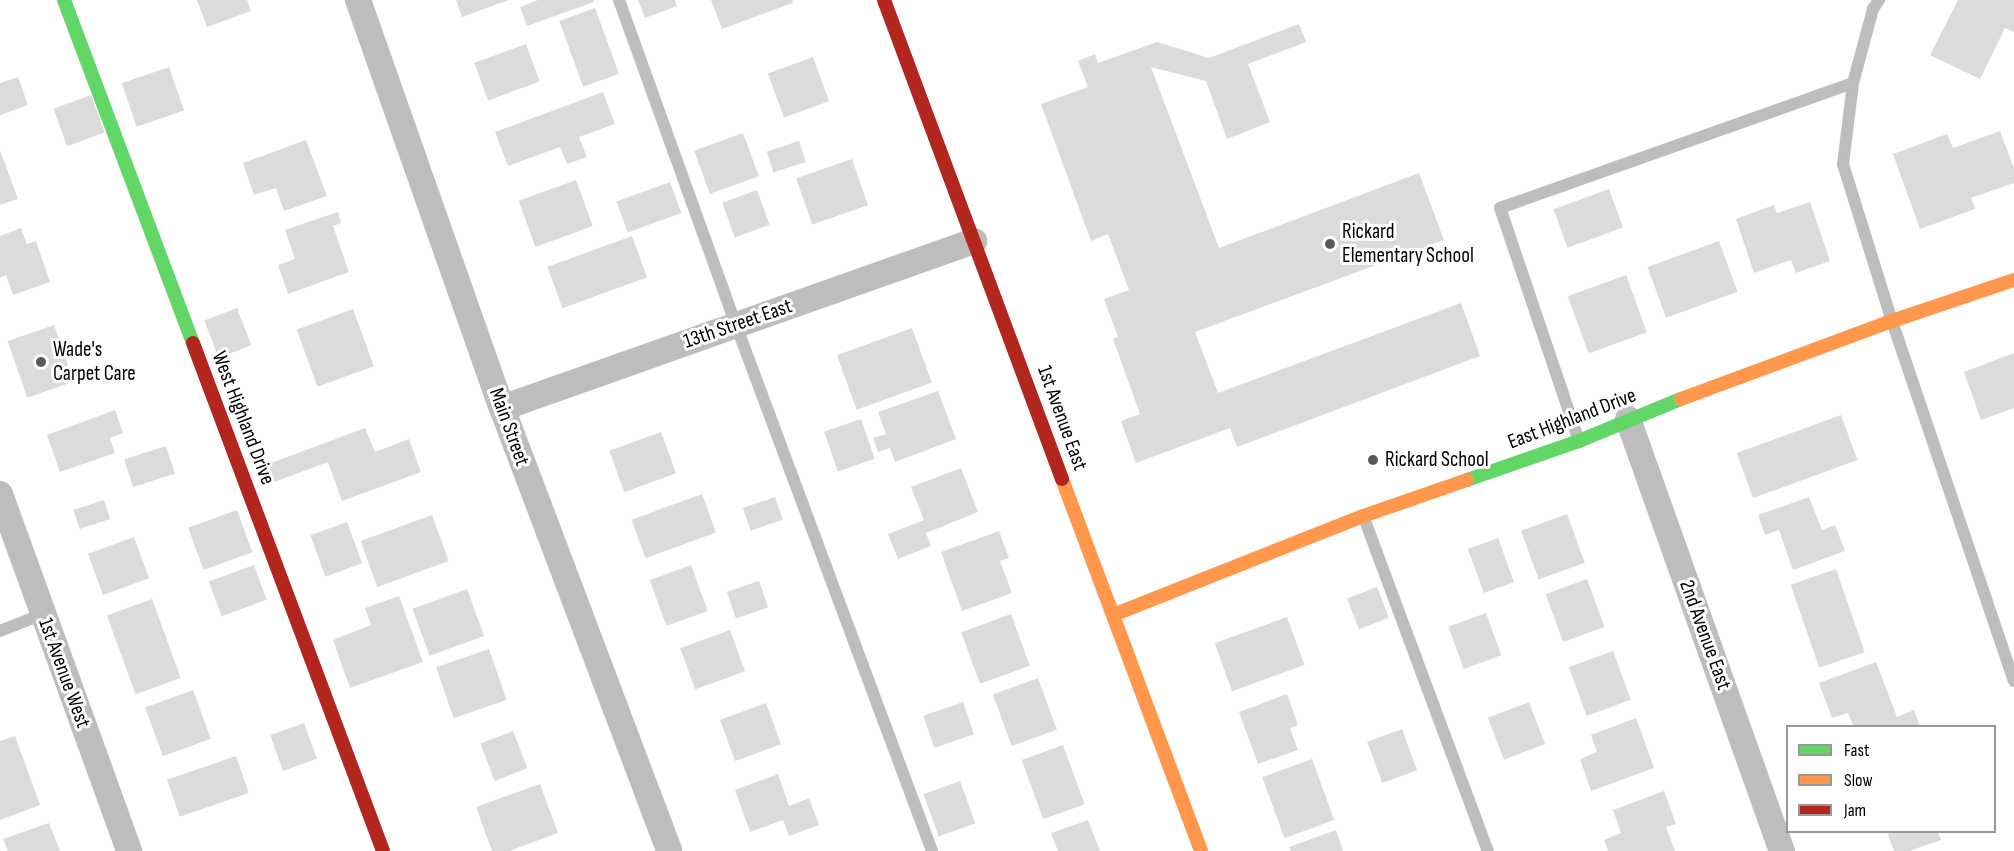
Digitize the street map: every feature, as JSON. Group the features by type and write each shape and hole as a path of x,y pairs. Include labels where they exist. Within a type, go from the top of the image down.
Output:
{"street":[{"name":"West Highland Drive","path":"64,0 383,851"},
{"name":"Main Street","path":"358,0 502,408 669,851"},
{"name":"1st Avenue East","path":"884,0 1202,851"},
{"name":"13th Street East","path":"502,408 974,241"},
{"name":"East Highland Drive","path":"1113,615 1364,516 1579,441 1628,419 1892,321 2014,280"},
{"name":"2nd Avenue East","path":"1628,419 1782,851"},
{"name":"1st Avenue West","path":"0,494 129,851"}],"lane":[{"path":"619,0 736,325 932,851"},
{"path":"1879,0 1874,9 1853,83 1843,164 1892,321 2014,681"},
{"path":"1579,441 1500,208 1853,83"},
{"path":"1364,516 1488,851"},
{"path":"0,631 43,614"}],"building":[{"path":"197,0 247,0 251,11 207,27"},
{"path":"456,0 509,0 462,17"},
{"path":"538,0 593,0 594,2 527,26 520,7"},
{"path":"638,0 675,0 677,6 645,18"},
{"path":"711,0 792,0 793,3 722,29"},
{"path":"1958,0 2014,0 2014,32 2005,28 1980,79 1930,55"},
{"path":"595,8 619,74 583,87 559,21"},
{"name":"Rickard Elementary School","path":"1299,24 1306,42 1248,64 1270,122 1227,139 1206,81 1151,67 1219,248 1419,173 1444,240 1195,332 1218,393 1461,303 1480,356 1237,447 1230,428 1136,463 1121,421 1140,414 1113,339 1118,337 1104,299 1129,290 1108,234 1091,241 1041,104 1088,87 1078,61 1095,54 1098,63 1157,42 1209,58"},
{"path":"526,44 540,82 488,100 474,63"},
{"path":"813,57 829,101 784,118 768,73"},
{"path":"169,67 184,110 137,127 122,83"},
{"path":"18,77 28,105 0,115 0,83"},
{"path":"603,92 615,124 579,137 587,157 567,164 560,147 508,166 495,132"},
{"path":"91,95 105,133 67,146 53,109"},
{"path":"2000,131 2014,168 2014,183 1971,198 1975,209 1920,229 1893,154 1947,134 1953,148"},
{"path":"743,133 759,176 710,194 694,151"},
{"path":"306,140 327,196 284,211 276,188 254,195 243,163"},
{"path":"799,141 806,162 773,172 767,152"},
{"path":"0,150 18,199 0,205"},
{"path":"852,159 868,205 812,225 796,178"},
{"path":"576,180 593,226 535,247 519,201"},
{"path":"670,182 681,213 628,233 616,201"},
{"path":"1609,189 1623,228 1568,248 1554,209"},
{"path":"757,190 770,225 735,237 722,203"},
{"path":"1810,202 1830,261 1796,273 1791,260 1754,273 1736,219 1774,205 1777,213"},
{"path":"338,212 341,223 333,226 349,272 288,294 278,265 295,259 285,230"},
{"path":"21,228 27,244 36,241 50,282 13,295 6,275 0,278 0,236"},
{"path":"632,236 647,277 562,308 547,267"},
{"path":"1719,241 1737,292 1666,318 1648,267"},
{"path":"1626,275 1647,332 1589,354 1568,296"},
{"path":"237,308 251,345 219,358 204,321"},
{"path":"353,309 374,366 317,387 297,330"},
{"name":"Wade's Carpet Care","path":"54,325 74,382 27,398 8,341"},
{"path":"912,328 932,383 857,410 837,355"},
{"path":"2014,353 2014,408 1981,420 1964,372"},
{"path":"938,391 956,439 895,462 890,448 878,452 873,438 886,434 878,412"},
{"path":"115,410 123,433 110,438 115,453 60,472 47,435"},
{"path":"1841,415 1857,460 1753,498 1737,453"},
{"path":"861,419 875,459 838,471 824,432"},
{"path":"365,428 375,452 409,439 421,472 342,501 328,462 269,484 263,466"},
{"path":"661,432 676,473 624,492 609,451"},
{"path":"166,446 175,474 133,487 124,460"},
{"path":"961,468 978,512 926,533 931,546 898,559 888,534 924,520 911,487"},
{"path":"702,494 716,533 646,558 632,520"},
{"path":"775,497 783,520 751,531 743,508"},
{"path":"1809,497 1822,530 1835,525 1845,551 1793,570 1779,530 1765,535 1758,515"},
{"path":"104,500 110,519 80,529 74,510"},
{"path":"237,510 252,552 204,570 188,528"},
{"path":"1567,514 1585,563 1539,580 1521,531"},
{"path":"432,515 449,561 377,587 361,541"},
{"path":"347,522 362,563 325,577 310,535"},
{"path":"999,531 1009,558 1000,561 1012,593 962,611 941,552"},
{"path":"134,537 149,578 103,595 88,554"},
{"path":"1498,538 1514,582 1484,593 1468,549"},
{"path":"254,565 267,600 222,616 209,581"},
{"path":"691,565 708,611 666,626 650,580"},
{"path":"1836,569 1865,652 1819,668 1791,585"},
{"path":"1587,579 1604,627 1563,642 1546,594"},
{"path":"759,581 768,607 736,619 727,592"},
{"path":"1377,587 1389,618 1359,629 1347,598"},
{"path":"467,589 484,636 430,656 412,609"},
{"path":"399,596 423,662 350,688 333,640 371,625 365,608"},
{"path":"152,599 181,678 136,694 107,615"},
{"path":"1486,613 1501,655 1464,669 1448,627"},
{"path":"1011,614 1030,666 980,684 961,632"},
{"path":"1287,617 1304,665 1232,691 1215,643"},
{"path":"730,630 745,671 695,689 680,648"},
{"path":"489,649 507,700 454,718 436,667"},
{"path":"1613,651 1631,700 1587,716 1569,667"},
{"path":"1876,662 1897,717 1914,710 1920,725 1853,725 1848,713 1832,718 1819,683"},
{"path":"1038,678 1057,730 1012,746 993,694"},
{"path":"193,690 211,739 163,756 145,707"},
{"path":"1287,694 1298,725 1290,728 1298,750 1258,764 1239,712"},
{"path":"963,702 974,734 934,748 923,716"},
{"path":"1529,702 1545,744 1504,760 1488,718"},
{"path":"766,703 781,744 735,761 720,720"},
{"path":"1636,718 1654,768 1591,791 1580,759 1597,752 1591,735"},
{"path":"304,723 317,759 283,771 270,735"},
{"path":"1402,729 1417,770 1382,783 1367,742"},
{"path":"513,731 527,768 495,781 480,744"},
{"path":"15,736 40,805 0,820 0,741"},
{"path":"1063,745 1085,804 1043,819 1022,760"},
{"path":"236,756 249,793 180,817 167,780"},
{"path":"1312,759 1334,820 1284,838 1262,777"},
{"path":"778,774 789,806 809,798 819,825 789,836 783,820 750,832 735,790"},
{"path":"960,781 975,823 939,837 923,794"},
{"path":"540,784 558,833 509,851 492,851 476,807"},
{"path":"1664,791 1676,824 1666,827 1675,851 1608,851 1604,840 1621,833 1613,810"},
{"path":"1088,820 1100,851 1058,851 1051,833"},
{"path":"49,823 60,851 8,851 3,839"},
{"path":"1336,830 1343,851 1291,851 1289,847"},
{"path":"1887,833 1938,833 1941,840 1909,851 1894,851"}],"traffic: fast":[{"path":"64,0 193,343"},
{"path":"1467,480 1579,441 1681,399"}],"traffic: slow":[{"path":"1681,399 1892,321 2014,280"},
{"path":"1062,479 1201,851"},
{"path":"1113,615 1363,516 1467,480"}],"traffic: jam":[{"path":"884,0 1062,479"},
{"path":"193,343 383,851"}],"place":[{"name":"Rickard Elementary School","path":"1330,244"},
{"name":"Wade's Carpet Care","path":"41,362"},
{"name":"Rickard School","path":"1373,460"}]}
